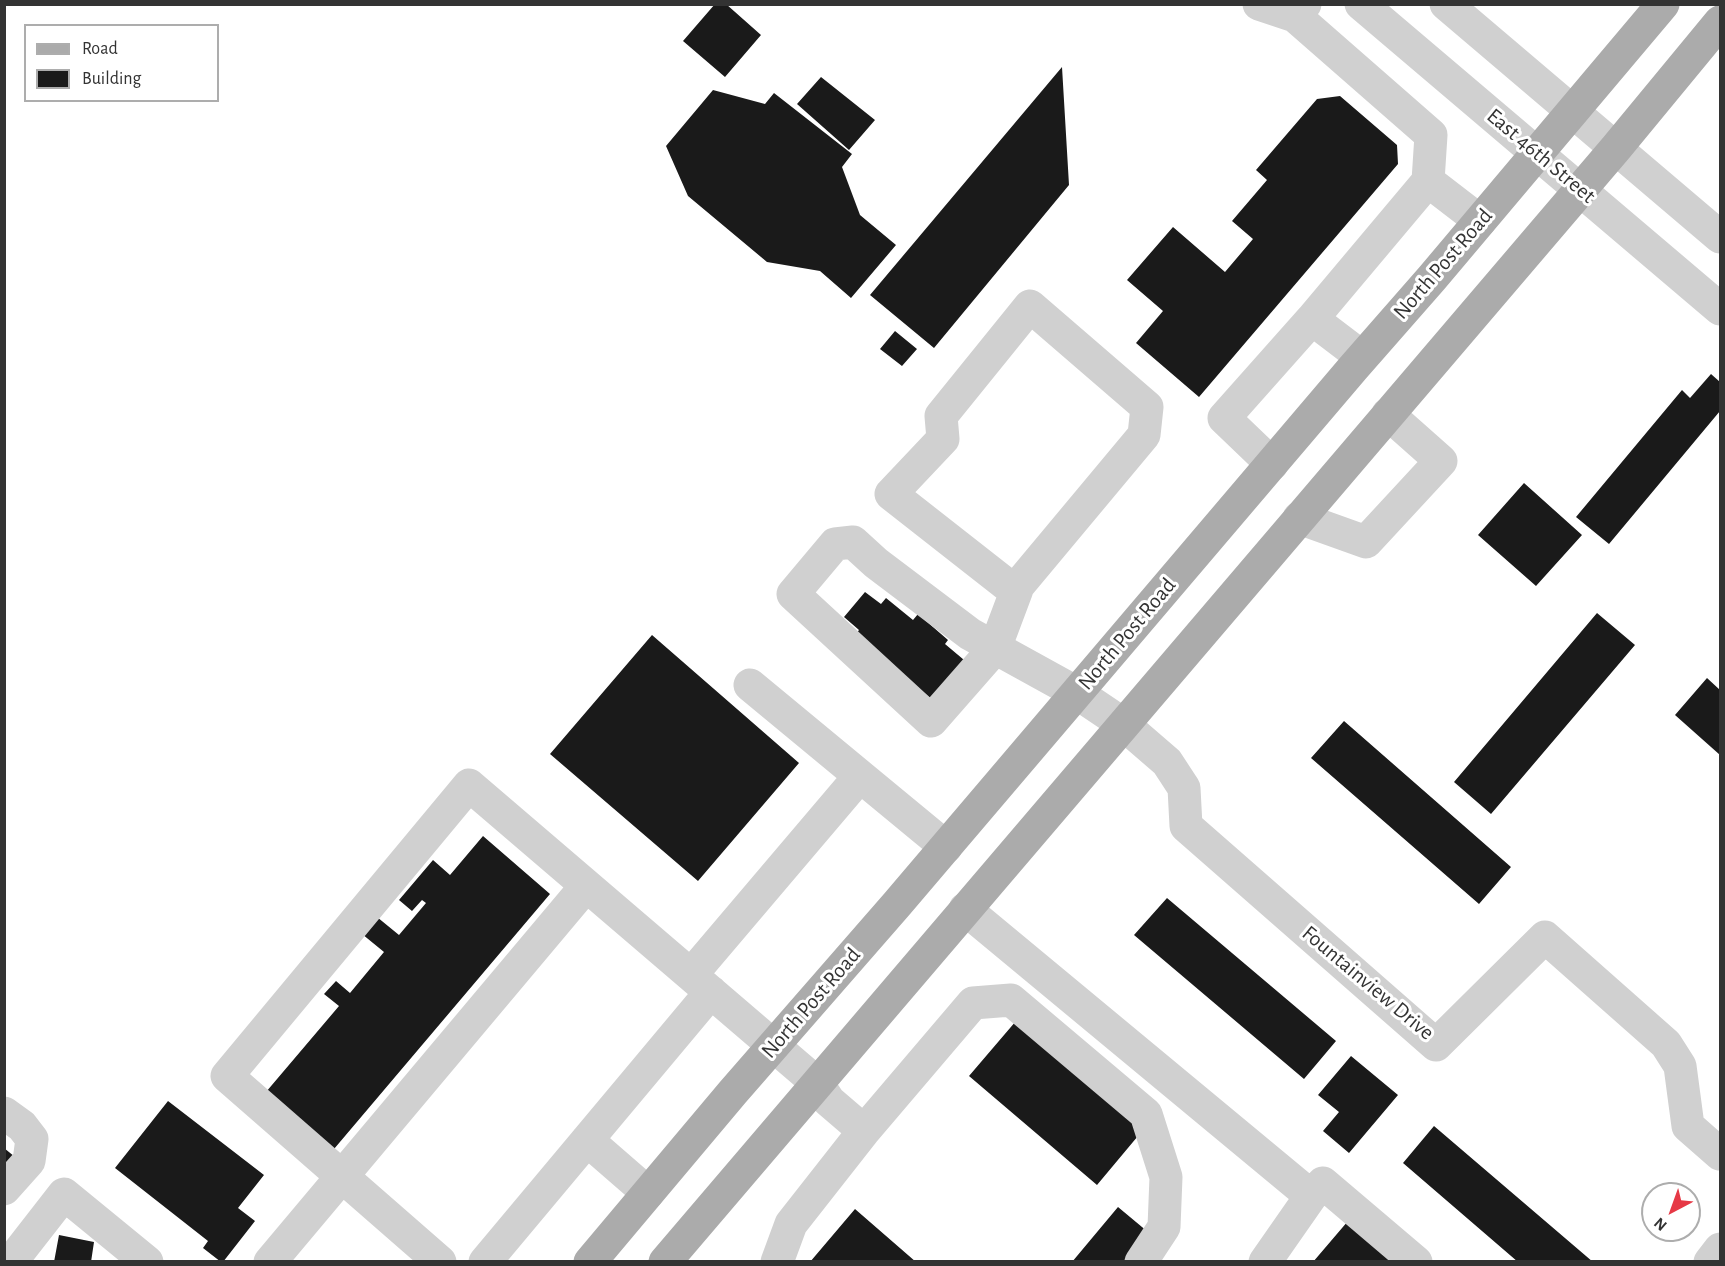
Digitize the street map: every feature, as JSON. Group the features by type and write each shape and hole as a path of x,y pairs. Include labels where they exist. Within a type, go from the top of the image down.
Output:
{"main road":[{"name":"North Post Road","path":"590,1262 1663,4"},
{"path":"664,1262 1616,148 1720,22"}],"street":[{"path":"1259,4 1300,10 1431,135 1428,181 1312,319 1224,418 1272,464"},
{"name":"East 46th Street","path":"1361,4 1720,309"},
{"path":"1446,4 1720,237"},
{"path":"1428,181 1480,221"},
{"path":"995,648 1016,592 1018,586 1144,435 1147,407 1030,306 941,416 943,439 891,494 1016,592"},
{"path":"1312,319 1362,357"},
{"path":"1299,518 1366,542 1441,461 1388,414"},
{"name":"Fountainview Drive","path":"995,648 931,721 793,594 835,544 853,542 970,634 1077,693 1123,724 1167,762 1184,788 1186,826 1436,1045 1545,937 1666,1044 1680,1066 1688,1126 1720,1154"},
{"path":"750,685 946,847"},
{"path":"485,1262 587,1140 701,983 860,776"},
{"path":"440,1262 227,1076 469,785 817,1083 829,1101 864,1131"},
{"path":"270,1262 586,886"},
{"path":"965,909 1311,1196"},
{"path":"777,1262 791,1224 864,1131 973,1003 1011,1000 1146,1114 1166,1177 1164,1227 1142,1262"},
{"path":"4,1113 22,1126 32,1139 29,1161 4,1189"},
{"path":"587,1140 648,1193"},
{"path":"1265,1262 1311,1196 1323,1183 1416,1262"},
{"path":"11,1262 64,1194 147,1262"},
{"path":"1710,1262 1720,1249"}],"building":[{"path":"715,4 726,4 761,35 725,77 683,41"},
{"path":"1062,67 1069,185 934,348 870,295"},
{"path":"821,77 875,120 849,150 797,104"},
{"path":"713,90 765,104 774,93 852,154 842,167 860,215 896,245 851,298 820,271 767,262 688,196 666,146"},
{"path":"1340,96 1397,145 1398,164 1199,397 1136,343 1163,311 1127,280 1173,227 1225,272 1253,239 1232,221 1267,180 1256,170 1317,99"},
{"path":"895,331 917,349 902,366 880,349"},
{"path":"1711,374 1720,382 1720,411 1609,544 1576,517 1682,390 1690,398"},
{"path":"1524,483 1582,535 1536,586 1478,535"},
{"path":"865,592 881,604 886,598 913,620 918,614 948,640 945,644 970,665 937,704 856,634 859,630 844,617"},
{"path":"1597,613 1635,645 1491,814 1454,782"},
{"path":"652,635 799,763 698,881 550,754"},
{"path":"1707,678 1720,690 1720,755 1675,715"},
{"path":"1344,721 1511,867 1479,904 1311,758"},
{"path":"483,836 550,894 334,1149 266,1092 339,1006 324,994 336,981 350,993 384,952 362,934 377,917 399,935 426,903 422,900 412,911 399,900 433,860 450,875"},
{"path":"1167,898 1336,1041 1304,1079 1134,935"},
{"path":"1016,1021 1143,1130 1097,1185 969,1076"},
{"path":"1351,1056 1398,1095 1349,1153 1323,1131 1339,1112 1318,1095"},
{"path":"168,1101 264,1175 238,1208 255,1221 223,1262 203,1248 208,1241 115,1168"},
{"path":"1434,1126 1593,1262 1518,1262 1403,1163"},
{"path":"4,1148 20,1161 4,1180"},
{"path":"1118,1207 1148,1232 1123,1262 1072,1262"},
{"path":"855,1209 916,1262 810,1262"},
{"path":"1348,1221 1396,1262 1313,1262"},
{"path":"59,1235 94,1242 91,1262 54,1262"}]}
